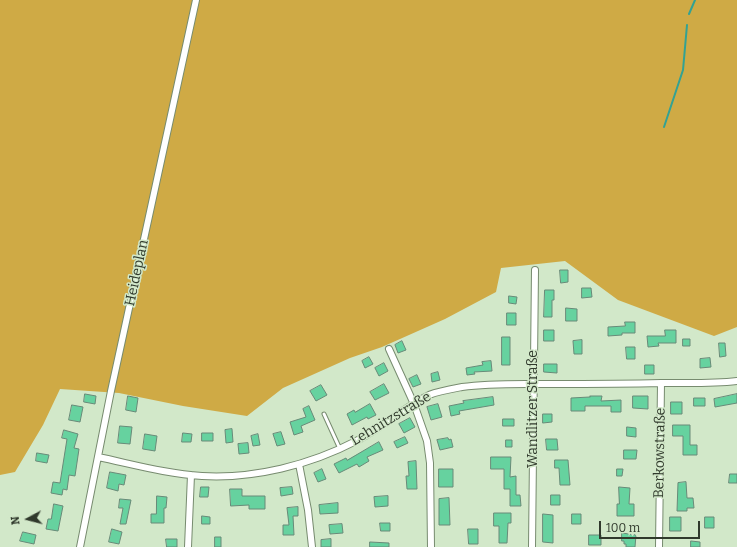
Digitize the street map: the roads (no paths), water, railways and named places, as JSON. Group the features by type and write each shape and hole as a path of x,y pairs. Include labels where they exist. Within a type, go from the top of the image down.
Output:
{"street":[{"name":"Heideplan","path":"80,547 111,391 196,0"},
{"name":"Wandlitzer Straße","path":"532,547 535,270"},
{"path":"389,349 414,404 430,452 431,547"},
{"name":"Lehnitzstraße","path":"98,457 157,470 191,475 240,475 299,464 340,449 375,431 414,404 436,393 461,387 498,384 661,384 737,381"},
{"name":"Berkowstraße","path":"659,547 661,384"},
{"path":"299,464 308,510 312,547"},
{"path":"188,547 191,475"}],"lane":[{"path":"324,414 340,449"}],"waterway":[{"path":"689,14 695,0"},
{"path":"664,127 683,70 687,25"}]}
